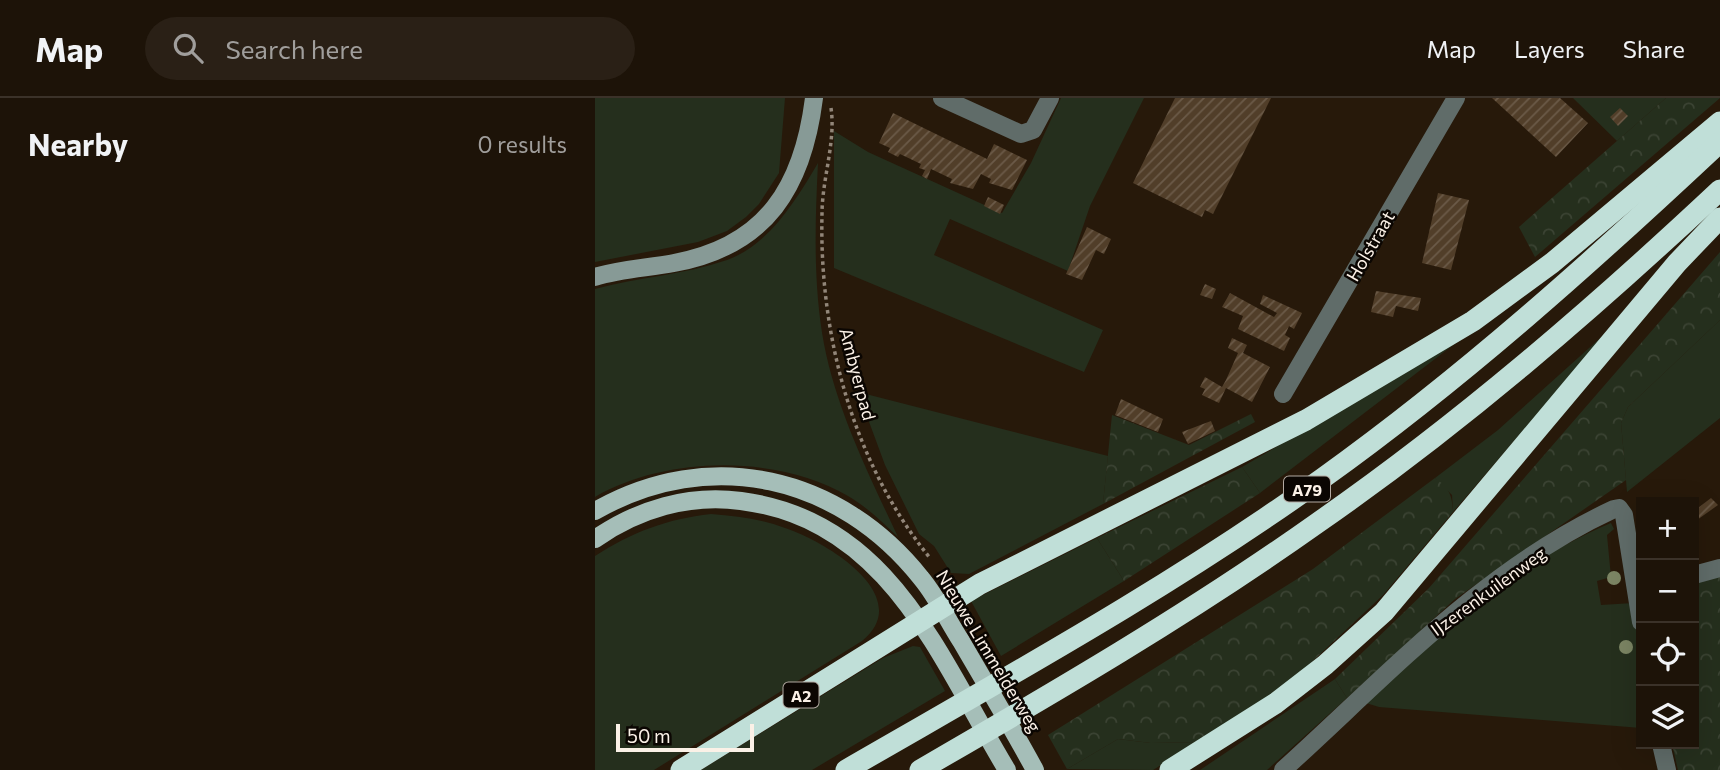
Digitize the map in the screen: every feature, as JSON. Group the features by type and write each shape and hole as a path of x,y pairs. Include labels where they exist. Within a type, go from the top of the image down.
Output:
{"highway":[{"path":"921,621 980,584 1306,420 1451,334 1552,263 1720,122"},
{"name":"A79","path":"846,770 1112,616 1322,479 1456,377 1559,290 1720,142"},
{"name":"A79","path":"920,770 1146,636 1318,523 1424,445 1549,344 1720,190"},
{"path":"1170,770 1276,703 1325,666 1384,612 1677,263 1720,218"},
{"name":"A2","path":"681,770 921,621"}],"main road":[{"path":"595,276 703,256 729,245 764,220 784,195 800,167 808,139 814,98"},
{"name":"Nieuwe Limmelderweg","path":"595,511 650,486 696,477 753,478 801,490 844,509 874,530 923,580 1035,770"},
{"path":"595,539 635,515 684,502 729,499 771,506 814,523 869,559 921,621 1003,764"}],"street":[{"path":"942,98 1021,134 1033,130 1050,98"},
{"name":"Holstraat","path":"1283,394 1456,98"},
{"name":"IJzerenkuilenweg","path":"1283,770 1437,625 1516,567 1613,509 1619,508 1624,515 1636,577"},
{"path":"1699,574 1720,568"},
{"path":"1662,749 1667,770"}],"path":[{"name":"Ambyerpad","path":"830,98 832,131 823,180 823,273 827,310 840,374 865,447 885,492 902,522 932,562"}],"green space":[{"path":"595,98 785,98 779,173 759,204 727,231 698,242 595,262"},
{"path":"1061,98 1144,98 1090,206 1068,271 950,219 934,255 1103,330 1084,372 834,268 834,131 868,152 1002,213 1031,163"},
{"path":"1573,98 1666,98 1617,141"},
{"path":"1666,98 1720,98 1535,257 1519,227"},
{"path":"818,163 816,276 824,344 845,418 898,537 848,496 819,482 755,467 721,465 654,474 623,483 595,497 595,289 694,269 742,253 756,244 780,220"},
{"path":"1720,252 1720,320 1628,407 1621,423 1626,480 1455,599 1347,698 1335,679 1429,588"},
{"path":"1720,320 1720,418 1627,492 1621,423 1628,407"},
{"path":"1608,331 1453,512 1452,495 1435,478 1498,430"},
{"path":"1465,336 1260,493 1242,467"},
{"path":"858,392 1108,456 1103,504 969,574 951,573 934,546 919,534 885,465"},
{"path":"1251,414 1255,422 1103,504 1112,415 1189,445"},
{"path":"1242,467 1260,493 1124,581 1097,538"},
{"path":"1435,478 1449,492 1453,512 1383,595 1300,673 1233,721 1198,742 1151,743 1118,739 1067,769 1048,735 1313,569"},
{"path":"711,514 749,518 776,525 822,545 859,572 872,589 879,606 876,624 862,641 654,770 595,770 595,556 650,528"},
{"path":"1611,523 1614,529 1607,535 1611,577 1597,581 1601,605 1633,603 1636,623 1636,728 1379,707 1366,703 1439,633 1481,599 1516,574"},
{"path":"1097,538 1124,581 1001,656 971,601"},
{"path":"1720,568 1720,770 1678,770 1673,749 1699,749 1699,575"},
{"path":"913,646 920,647 945,691 812,770 701,770 883,658"},
{"path":"1335,679 1347,698 1267,770 1200,770"},
{"path":"1118,739 1151,743 1198,742 1153,770 1067,769"}],"building":[{"path":"1175,98 1271,98 1213,214 1205,210 1202,217 1133,183"},
{"path":"1492,98 1560,98 1588,123 1556,157"},
{"path":"1620,108 1628,116 1618,126 1610,117"},
{"path":"893,113 987,159 994,144 1027,160 1012,190 989,183 991,179 981,174 973,189 950,183 952,179 931,169 927,179 922,176 925,170 919,168 921,164 900,154 898,157 888,152 890,148 879,143"},
{"path":"1438,193 1469,200 1451,270 1422,263"},
{"path":"988,197 1004,205 1000,214 984,206"},
{"path":"1087,227 1111,239 1104,254 1096,250 1082,280 1066,274"},
{"path":"1205,284 1216,289 1212,299 1200,295"},
{"path":"1376,291 1421,298 1418,311 1396,306 1393,317 1371,312"},
{"path":"1230,293 1274,317 1277,313 1260,304 1263,295 1302,313 1294,329 1289,326 1285,335 1290,338 1284,351 1238,329 1243,316 1222,307"},
{"path":"1232,338 1247,345 1243,353 1270,367 1252,402 1226,388 1219,403 1202,395 1205,389 1200,387 1205,377 1222,387 1226,380 1238,353 1228,348"},
{"path":"1121,399 1163,419 1158,432 1115,415"},
{"path":"1211,421 1215,431 1188,444 1182,432"},
{"path":"1711,498 1718,505 1699,519 1699,507"}]}
